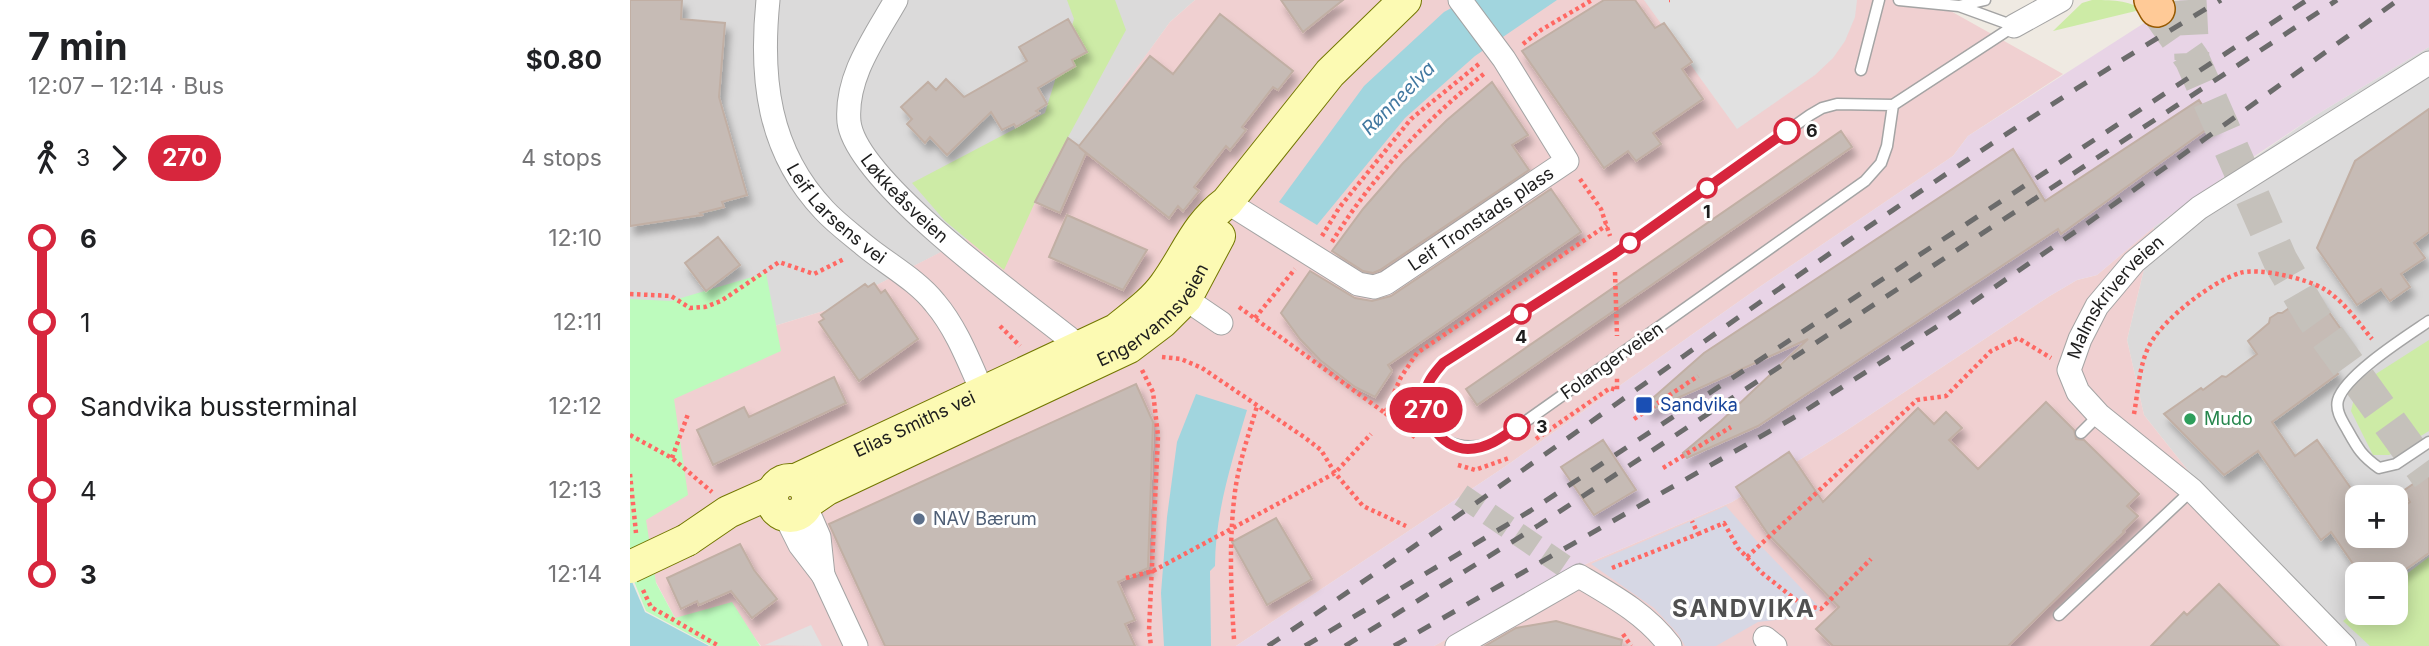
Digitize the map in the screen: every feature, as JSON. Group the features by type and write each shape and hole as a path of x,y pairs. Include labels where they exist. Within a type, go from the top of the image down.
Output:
{"main road":[{"name":"Engervannsveien","path":"1035,381 1129,347 1162,322 1175,292 1209,252 1226,224 1227,202 1330,74 1405,0"},
{"name":"Engervannsveien","path":"1035,381 1077,350 1116,330 1148,304 1175,292"},
{"name":"Elias Smiths vei","path":"791,501 982,393 1035,381"},
{"name":"Elias Smiths vei","path":"630,567 687,540 728,512 791,501 827,489 1035,381"}],"street":[{"name":"Leif Larsens vei","path":"768,0 768,91 780,142 805,188 825,212 935,302 961,344 982,393"},
{"name":"Løkkeåsveien","path":"896,0 859,64 849,113 853,138 869,163 896,195 978,266 1070,339 1077,350"},
{"name":"Leif Tronstads plass","path":"1227,202 1358,284 1374,287 1386,283 1567,161 1500,52 1460,0"},
{"path":"2014,26 2036,0"},
{"path":"2014,26 2061,0"},
{"name":"Malmskriverveien","path":"2344,646 2192,490 2099,415 2078,392 2069,370 2080,339 2097,306 2134,262 2199,208 2429,63"},
{"path":"1175,292 1221,323"},
{"path":"791,501 800,545 823,575 856,646"},
{"path":"1457,646 1579,576 1630,606 1658,630 1670,646"}],"lane":[{"path":"1861,70 1878,0"},
{"path":"1899,0 1959,6 2014,26"},
{"path":"1959,6 1985,0"},
{"path":"1893,105 2014,26"},
{"name":"Folangerveien","path":"1838,104 1893,105 1887,146 1881,163 1865,181 1617,358 1497,441 1483,447 1468,449 1452,446 1440,438 1432,427 1427,415 1426,389 1443,363 1614,254 1822,108 1838,104"},
{"path":"2429,321 2384,352 2347,385 2338,401 2339,414 2363,457 2379,468 2396,464 2429,442"},
{"path":"2081,433 2099,415"},
{"path":"2059,615 2192,490"}],"path":[{"path":"1311,254 1339,208 1410,119 1500,52 1592,0"},
{"path":"1255,318 1300,263 1351,210 1390,163 1500,52"},
{"path":"1232,302 1385,413 1401,377 1417,353 1607,225"},
{"path":"630,294 671,296 690,308 705,307 721,301 779,262 814,274 867,247"},
{"path":"2126,438 2150,344 2169,322 2199,295 2240,272 2291,277 2324,289 2342,304 2384,352"},
{"path":"1748,557 1917,400 1946,396 1991,351 2018,338 2069,370"},
{"path":"1181,359 1202,368 1321,450 1335,473 1363,506 1406,526"},
{"path":"1137,361 1153,392 1157,417 1149,630 1151,646"},
{"path":"1634,419 1698,376"},
{"path":"1234,639 1230,574 1234,499 1244,449 1257,406"},
{"path":"672,458 688,414"},
{"path":"1663,468 1731,428"},
{"path":"1126,578 1153,571 1335,473 1371,434"},
{"path":"630,435 672,458 721,499"},
{"path":"1692,521 1698,534"},
{"path":"1579,576 1603,571 1724,523 1738,548 1762,573 1801,604 1822,609 1871,559"}],"shaded area":[{"path":"630,0 1195,0 1170,22 1041,201 830,309 630,370"},
{"path":"1195,0 1931,0 2063,74 1968,136 1953,156 1758,288 1506,466 1236,646 761,646 748,629 675,618 630,533 630,370 830,309 1040,201 1170,22"},
{"path":"1644,0 1857,0 1855,17 1845,41 1833,58 1815,75 1737,129"},
{"path":"2180,0 2429,0 2429,47 2316,115 2231,172 2154,227 2097,275 2077,280 2048,297 1841,434 1732,502 1586,564 1434,646 1236,646 1506,466 1758,288 1953,156 1968,136"},
{"path":"2429,47 2429,646 2327,646 2144,415 2127,340 2154,227 2316,115"},
{"path":"2154,227 2127,340 2144,415 2327,646 1434,646 1586,564 1732,502 1841,434 2048,297 2077,280 2097,275"},
{"path":"1726,506 1821,609 1804,617 1758,622 1716,646 1685,646 1678,634 1654,608 1591,564"},
{"path":"811,625 822,646 765,645"}],"green space":[{"path":"1067,0 1115,0 1126,30 1047,176 1004,270 945,221 912,183 1045,113 1074,19"},
{"path":"2092,0 2126,2 2140,10 2053,31 2082,3"},
{"path":"766,273 781,351 674,399 688,495 646,520 656,583 675,618 732,602 760,646 711,646 646,611 630,571 630,299 671,301"},
{"path":"2429,340 2429,431 2389,455 2373,455 2351,411 2357,386"},
{"path":"2429,557 2429,646 2370,646 2347,625 2408,625 2408,573"}],"water":[{"name":"Rønneelva","path":"1466,0 1557,0 1475,56 1405,118 1317,225 1279,202 1364,86 1444,12"},
{"path":"1196,394 1247,410 1225,487 1215,566 1210,571 1211,646 1164,646 1161,593 1167,517 1177,442"},
{"path":"630,577 645,612 709,646 630,646"}],"building":[{"path":"630,0 682,0 681,19 725,23 719,97 747,195 722,202 724,207 700,213 702,215 630,226"},
{"path":"1281,0 1343,0 1303,32"},
{"path":"1604,0 1635,0 1655,28 1664,23 1692,62 1682,69 1703,99 1653,133 1661,144 1636,161 1628,151 1604,168 1522,51"},
{"path":"1220,14 1293,71 1278,90 1273,87 1242,127 1246,130 1230,150 1226,146 1194,187 1199,191 1183,211 1178,206 1169,218 1079,147 1086,153 1060,213 1035,202 1068,138 1079,146 1150,56 1173,74"},
{"path":"1068,19 1087,52 1072,60 1075,66 1038,88 1047,104 1036,111 1039,113 1016,127 1014,124 1002,130 991,112 947,155 930,137 925,143 907,124 912,119 901,107 928,82 936,90 946,79 964,97 1027,61 1019,47"},
{"path":"1492,82 1528,135 1512,145 1529,170 1373,273 1363,271 1332,251 1363,209 1403,163 1447,120"},
{"path":"2199,100 2214,124 2061,234 2058,229 1758,426 1687,458 1683,453 1808,339 1649,411 1645,405 1704,353 2013,149 2045,201"},
{"path":"2429,109 2429,232 2414,243 2425,258 2401,274 2410,287 2390,301 2381,289 2357,305 2317,248 2355,161"},
{"path":"1841,131 1852,147 1477,405 1466,389"},
{"path":"1551,189 1581,232 1388,365 1392,371 1375,397 1355,387 1320,360 1281,313 1310,271 1355,298 1372,301 1391,296"},
{"path":"1067,215 1147,250 1123,290 1049,257"},
{"path":"718,237 740,265 706,291 685,263"},
{"path":"874,283 881,293 885,290 918,339 859,381 819,322 824,319 821,315 865,284 868,287"},
{"path":"2314,291 2350,342 2327,359 2338,374 2272,422 2295,456 2317,440 2349,485 2345,485 2345,548 2408,548 2408,488 2429,473 2429,553 2408,568 2408,562 2352,562 2331,532 2321,540 2258,451 2224,475 2164,414 2201,388 2203,390 2222,376 2226,377 2257,354 2248,341 2269,323 2270,318"},
{"path":"834,377 846,403 713,465 697,430 744,407 749,417"},
{"path":"1136,384 1153,422 1148,568 1118,582 1135,620 1125,624 1135,646 885,646 829,524"},
{"path":"2046,402 2074,430 2076,439 2084,440 2139,494 2127,506 2138,516 2008,646 1833,646 1816,629 1839,607 1768,534 1736,487 1789,452 1823,502 1918,408 1934,424 1946,412 1962,428 1949,440 1978,469"},
{"path":"1603,440 1636,490 1594,515 1561,467"},
{"path":"1276,518 1312,579 1267,605 1232,542"},
{"path":"740,544 754,570 777,599 752,618 731,591 699,605 697,601 681,609 667,578"},
{"path":"2219,584 2279,646 2151,646 2184,612 2187,615"},
{"path":"1556,621 1622,640 1621,646 1485,646 1516,628"}],"tunnel":[{"path":"2189,0 2192,59"},
{"path":"2157,9 2192,59 2280,260 2313,317 2429,477"},
{"path":"1461,495 1579,576"}],"railway":[{"path":"1268,646 1977,153 2221,0"},
{"path":"1305,646 1530,511 2307,0"},
{"path":"1345,646 1539,525 2337,0"},
{"path":"1394,646 1800,414 1938,326 2085,225 2398,0"}],"bus line":[{"name":"270","path":"1517,427 1483,447 1468,449 1452,446 1440,438 1427,415 1426,389 1432,376 1443,363 1614,254 1787,131"}],"place":[{"name":"6","path":"1787,131"},
{"name":"1","path":"1707,188"},
{"name":"4","path":"1521,314"},
{"name":"Sandvika","path":"1644,405"},
{"name":"Mudo","path":"2190,419"},
{"name":"3","path":"1517,427"},
{"name":"NAV Bærum","path":"919,519"}],"district":[{"name":"SANDVIKA","path":"1744,609"}]}
